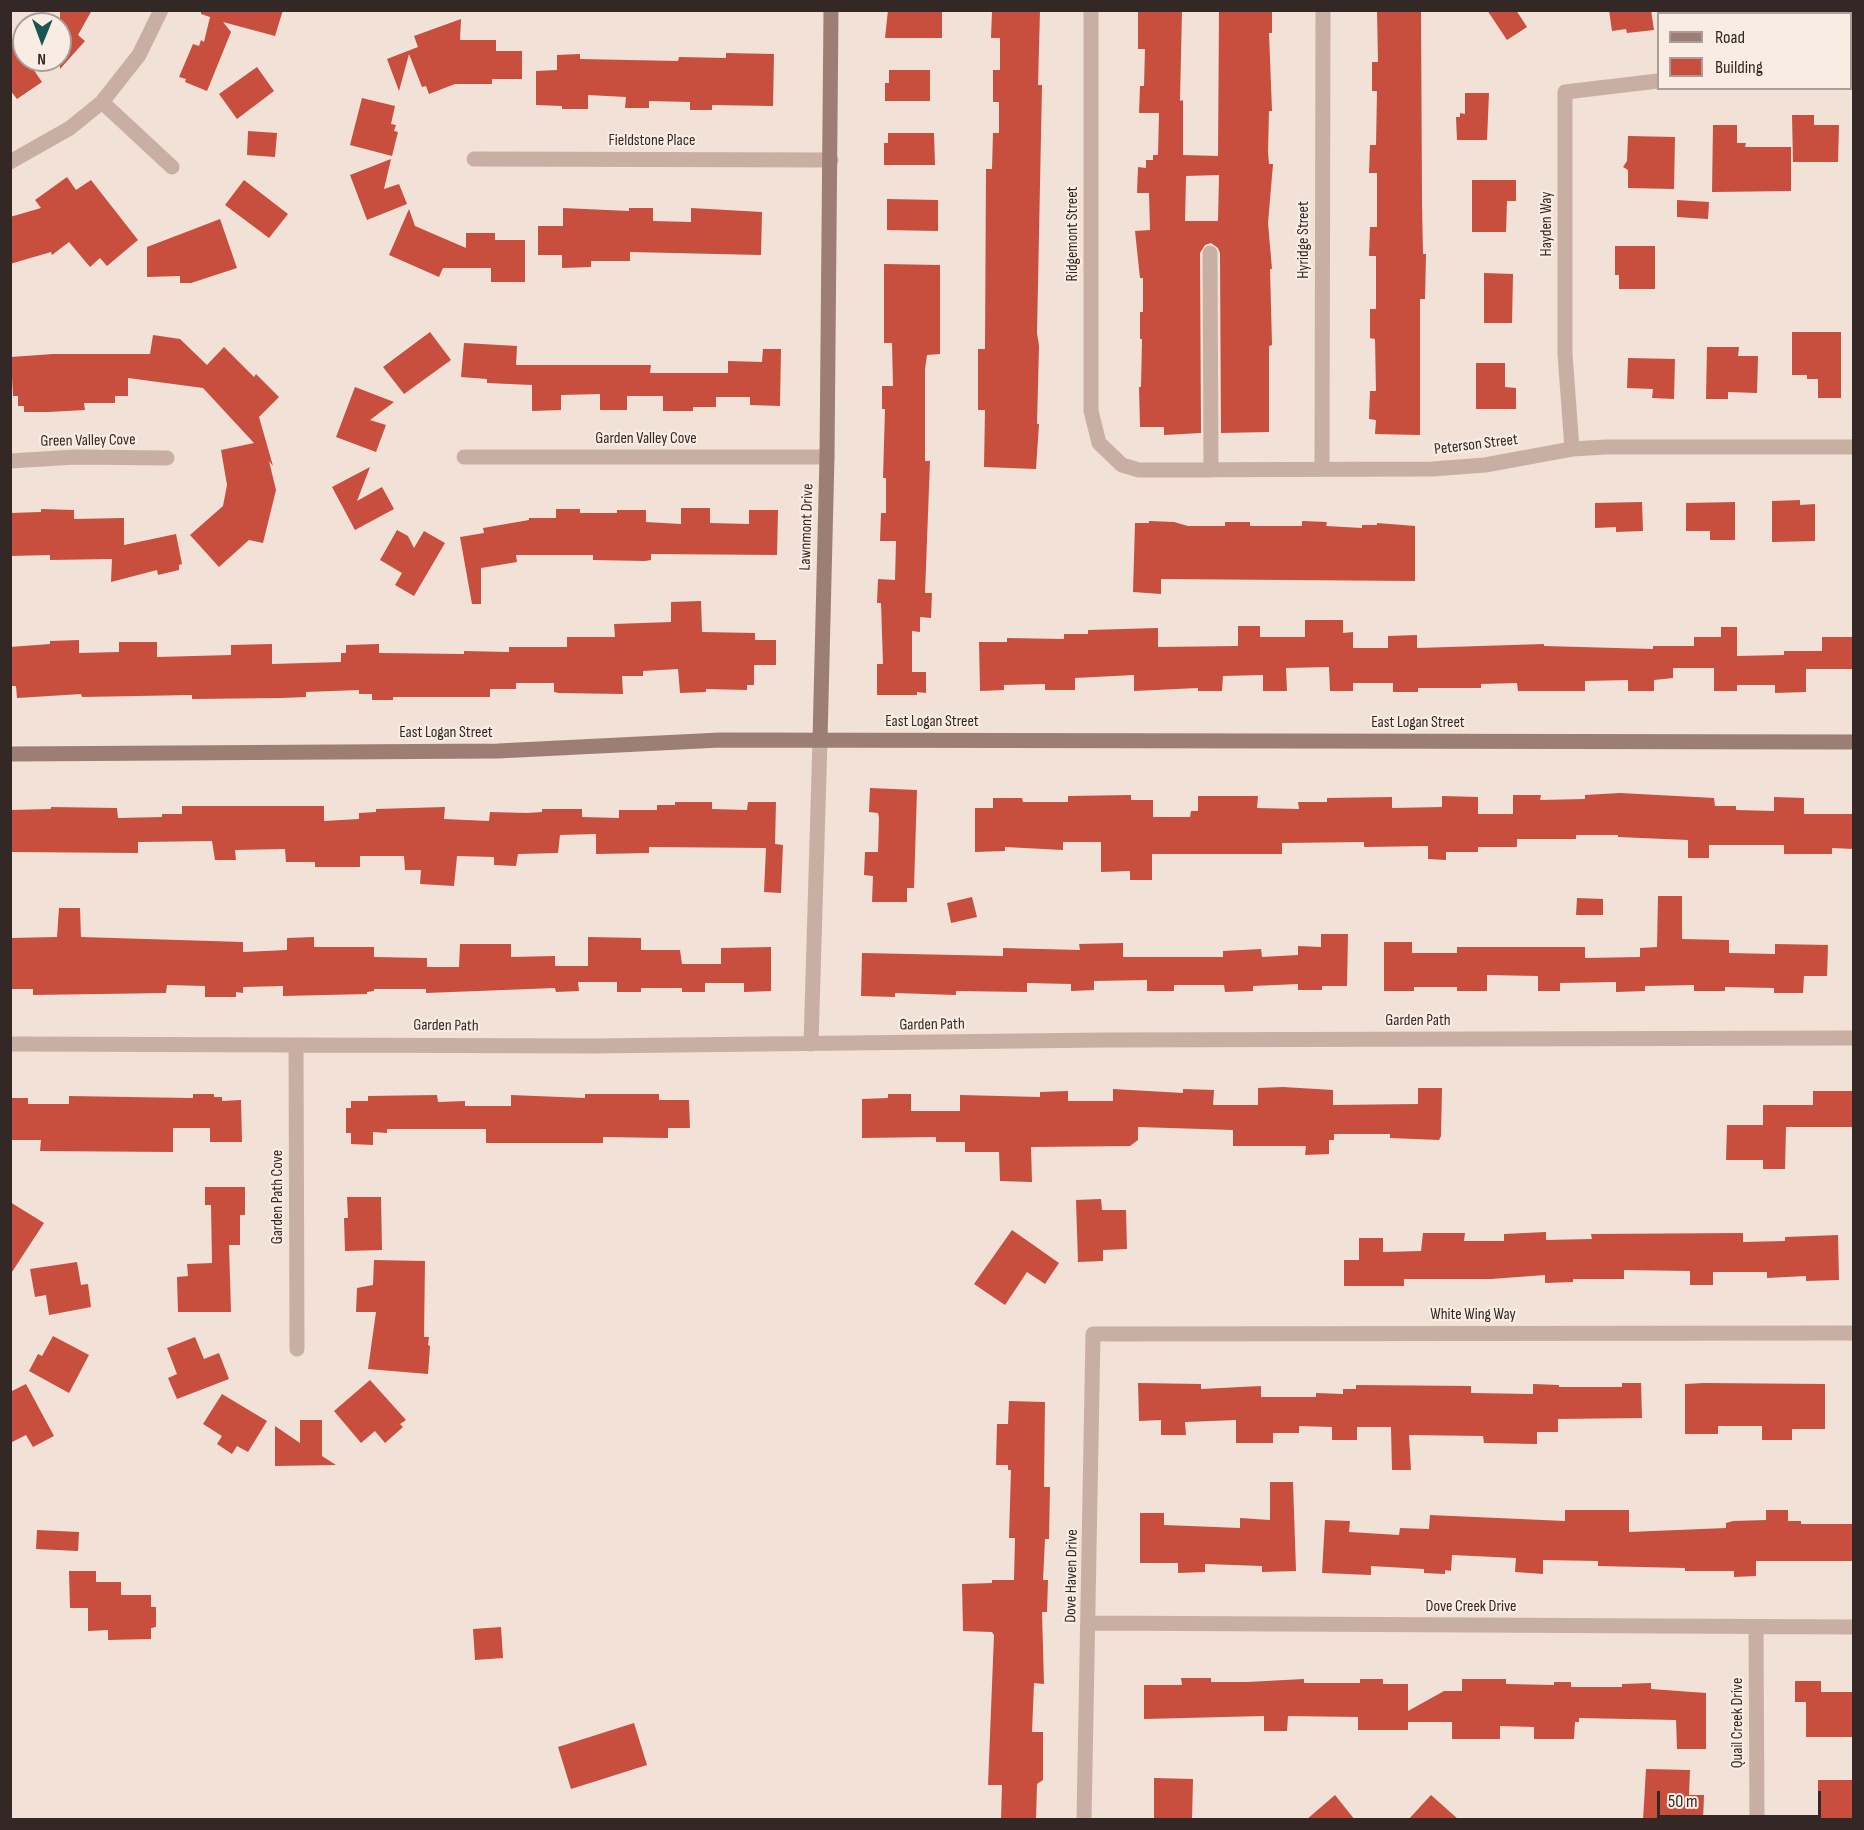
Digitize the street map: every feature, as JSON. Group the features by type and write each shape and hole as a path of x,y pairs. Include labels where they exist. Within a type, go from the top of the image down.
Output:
{"street":[{"path":"10,162 70,128 102,102 139,55 161,10"},
{"name":"Lawnmont Drive","path":"811,1044 827,457 831,10"},
{"name":"Ridgemont Street","path":"1091,10 1091,411 1093,428 1107,453"},
{"name":"Hyridge Street","path":"1322,469 1323,10"},
{"name":"Hayden Way","path":"1572,449 1565,354 1565,92 1657,81"},
{"path":"102,102 172,167"},
{"name":"Fieldstone Place","path":"474,159 831,160"},
{"path":"1210,253 1211,470"},
{"name":"Peterson Street","path":"1107,453 1122,465 1139,470 1432,469 1485,465 1572,449 1854,447"},
{"name":"Green Valley Cove","path":"10,461 75,457 167,458"},
{"name":"Garden Valley Cove","path":"464,457 827,457"},
{"name":"East Logan Street","path":"10,754 498,751 720,740 1854,742"},
{"name":"Garden Path","path":"10,1044 296,1046 1854,1038"},
{"name":"Garden Path Cove","path":"296,1046 297,1348"},
{"name":"White Wing Way","path":"1093,1334 1854,1333"},
{"name":"Dove Haven Drive","path":"1084,1820 1093,1334"},
{"name":"Dove Creek Drive","path":"1089,1623 1854,1627"},
{"name":"Quail Creek Drive","path":"1756,1627 1757,1820"}],"building":[{"path":"60,10 92,10 78,35 85,41 72,56 72,12 60,12"},
{"path":"201,10 283,10 275,36 223,22 231,32 207,91 179,77 193,44 199,46 201,40 204,42 210,17 201,14"},
{"path":"888,10 942,10 942,38 885,38"},
{"path":"1040,10 1038,85 1042,85 1037,333 1039,346 1037,424 1039,424 1036,469 984,467 985,410 978,410 978,349 985,349 986,169 992,169 993,133 999,133 999,102 993,102 993,70 1000,70 1000,38 991,38 992,12"},
{"path":"1138,10 1182,10 1180,101 1183,100 1183,155 1218,156 1219,10 1272,10 1272,33 1269,33 1272,111 1269,111 1268,152 1269,164 1273,164 1268,223 1272,269 1270,269 1272,345 1269,346 1269,432 1221,433 1220,253 1218,248 1211,243 1205,245 1200,253 1201,433 1164,435 1164,427 1140,427 1139,387 1141,387 1142,339 1140,339 1140,312 1143,312 1143,278 1140,278 1135,231 1150,230 1149,193 1137,193 1138,167 1146,168 1146,160 1153,160 1153,155 1158,155 1159,113 1139,113 1140,86 1144,86 1145,49 1138,49","holes":["1219,175 1218,221 1185,221 1186,176"]},
{"path":"1377,10 1421,10 1423,254 1426,254 1425,299 1420,299 1420,435 1375,434 1376,420 1369,419 1370,391 1376,391 1375,339 1370,338 1370,309 1376,309 1376,256 1369,256 1370,227 1377,227 1377,173 1369,173 1370,145 1376,145 1377,91 1372,91 1372,62 1378,62"},
{"path":"1487,10 1516,10 1527,27 1507,40"},
{"path":"1609,10 1651,10 1654,30 1627,33 1626,29 1612,31"},
{"path":"461,19 460,40 496,40 496,51 522,51 522,79 492,79 492,84 455,84 429,94 426,86 422,87 409,54 399,91 387,59 418,47 414,36"},
{"path":"10,36 12,39 12,72 35,72 42,82 17,99 10,90"},
{"path":"726,53 774,54 773,106 712,105 712,110 690,110 690,102 649,101 649,108 625,108 626,97 588,95 588,109 562,109 562,106 536,105 536,71 557,70 557,55 580,54 580,59 678,61 679,57 726,58"},
{"path":"257,67 274,91 237,119 219,94"},
{"path":"889,70 930,70 930,101 885,101 885,83 889,83"},
{"path":"1465,93 1489,93 1487,140 1457,140 1456,117 1460,117 1460,113 1465,114"},
{"path":"362,98 395,106 391,124 396,125 394,131 398,132 392,156 350,145"},
{"path":"1792,115 1814,115 1814,125 1839,125 1838,162 1793,162"},
{"path":"1713,125 1737,125 1737,143 1746,143 1745,147 1791,147 1791,191 1712,192"},
{"path":"248,131 277,133 275,157 247,155"},
{"path":"888,133 934,133 935,165 884,165 884,143 888,143"},
{"path":"1628,136 1675,137 1674,189 1628,188 1628,170 1623,167 1627,161"},
{"path":"391,159 384,189 399,184 407,204 367,220 350,175"},
{"path":"67,177 76,190 91,180 138,240 107,266 100,258 90,267 69,242 52,255 51,252 10,264 10,217 41,208 35,200"},
{"path":"244,180 288,214 269,238 225,205"},
{"path":"1472,180 1516,180 1516,201 1507,201 1506,232 1472,232"},
{"path":"887,199 938,200 938,231 887,230"},
{"path":"1677,200 1709,202 1708,219 1677,217"},
{"path":"563,208 629,211 629,208 653,208 653,221 691,222 691,208 762,212 761,255 630,252 630,261 591,261 591,267 562,268 562,255 538,255 538,226 563,226"},
{"path":"409,209 415,226 466,248 466,233 495,233 495,240 525,240 525,282 491,282 491,268 443,268 439,277 389,255"},
{"path":"220,219 237,268 191,283 180,283 180,276 147,277 147,247"},
{"path":"1615,246 1655,246 1655,289 1619,289 1619,275 1615,275"},
{"path":"884,264 940,265 940,354 927,355 925,369 925,461 930,461 925,593 932,593 931,618 920,617 920,632 912,631 912,672 926,672 926,693 917,692 917,695 877,695 877,664 883,664 881,603 877,603 878,579 895,580 896,541 880,541 881,513 886,513 886,478 883,478 885,409 882,409 882,386 893,386 892,343 884,343"},
{"path":"1484,273 1513,274 1512,323 1484,323"},
{"path":"430,332 451,360 404,394 383,367"},
{"path":"1792,332 1841,332 1841,398 1818,398 1818,379 1807,379 1807,375 1792,375"},
{"path":"153,335 180,339 207,365 224,347 254,377 256,374 279,397 259,417 273,466 269,461 276,490 263,543 249,540 219,567 190,535 223,506 227,485 221,450 254,443 203,388 128,378 128,396 115,396 115,403 84,403 85,410 48,412 24,412 24,406 18,406 18,396 13,396 11,357 53,354 150,354"},
{"path":"464,343 517,346 516,365 651,365 650,373 728,373 728,361 762,362 763,349 781,349 780,406 750,405 750,397 716,397 716,407 693,407 693,411 663,411 663,396 627,396 627,410 600,410 600,394 561,395 561,410 532,411 532,385 487,383 487,379 461,377"},
{"path":"1707,347 1739,347 1738,356 1758,356 1757,393 1728,392 1728,399 1706,399"},
{"path":"1628,358 1675,359 1674,399 1652,398 1653,389 1627,388"},
{"path":"1476,363 1505,363 1505,387 1516,388 1516,409 1476,409"},
{"path":"355,387 394,402 370,420 386,425 376,452 336,437"},
{"path":"370,467 357,501 382,487 394,509 355,530 332,487"},
{"path":"1800,500 1800,505 1815,504 1815,541 1772,542 1772,501"},
{"path":"1642,502 1643,531 1616,532 1616,527 1595,528 1595,503"},
{"path":"1735,502 1735,540 1710,540 1710,531 1686,531 1686,503"},
{"path":"681,508 710,508 710,523 749,524 749,510 778,510 777,555 651,554 651,560 645,561 593,560 593,555 516,555 517,562 481,568 481,604 472,604 460,537 484,533 483,528 529,520 529,518 556,518 556,509 580,509 580,513 646,510 646,522 681,524"},
{"path":"41,509 74,510 74,519 124,518 124,545 176,534 182,564 179,565 179,570 158,575 157,570 111,582 112,559 50,560 50,555 10,556 10,513 41,512"},
{"path":"1149,521 1174,522 1188,526 1225,526 1225,522 1250,522 1250,526 1302,526 1302,521 1327,522 1326,526 1362,528 1362,525 1377,525 1377,523 1415,526 1415,581 1161,579 1161,594 1133,592 1135,523 1149,523"},
{"path":"397,530 408,536 414,548 424,531 445,543 414,596 395,585 402,573 380,560"},
{"path":"701,601 702,632 755,633 755,640 776,640 776,665 754,665 754,685 747,685 747,690 706,689 706,692 680,693 678,669 643,671 643,676 622,676 623,694 559,693 554,692 554,683 516,683 516,689 490,689 490,697 393,697 393,700 372,700 372,694 359,694 359,690 306,692 306,697 281,698 192,699 192,695 82,697 81,694 17,698 16,686 10,686 10,647 50,644 50,641 79,640 79,653 119,652 119,642 157,642 157,657 231,655 231,645 272,644 272,664 341,662 341,653 346,653 346,645 379,644 379,653 509,652 509,647 567,647 567,637 615,637 614,624 671,622 671,602"},
{"path":"1305,620 1343,620 1343,633 1353,632 1353,648 1388,648 1388,636 1417,635 1417,648 1544,644 1544,646 1653,649 1653,646 1694,646 1694,637 1721,637 1721,627 1737,627 1737,656 1784,655 1784,651 1822,651 1822,637 1854,637 1854,669 1806,669 1806,692 1775,693 1775,685 1737,685 1737,691 1714,691 1714,668 1673,668 1673,678 1654,680 1654,691 1628,691 1628,680 1585,681 1585,691 1518,691 1517,683 1481,684 1481,688 1418,688 1418,692 1393,692 1393,683 1353,683 1353,691 1330,691 1329,667 1286,668 1287,691 1263,691 1263,675 1223,676 1222,691 1198,691 1198,688 1134,691 1134,675 1075,678 1075,690 1045,690 1045,684 1004,685 1004,690 980,691 979,642 1007,642 1007,638 1064,639 1064,634 1088,634 1088,630 1158,628 1158,647 1238,646 1238,626 1260,626 1260,637 1305,637"},
{"path":"870,788 917,790 914,888 907,888 907,902 872,902 873,876 864,875 865,852 878,852 879,818 878,813 869,812"},
{"path":"1620,793 1714,798 1715,806 1736,806 1736,810 1774,811 1774,797 1804,798 1804,814 1854,814 1854,849 1832,848 1832,854 1784,854 1784,845 1709,845 1709,858 1688,858 1688,840 1618,837 1618,835 1576,835 1576,839 1517,839 1517,847 1478,847 1478,852 1446,852 1446,860 1428,859 1428,846 1364,847 1364,842 1282,843 1282,854 1152,854 1152,880 1130,880 1130,871 1101,872 1101,842 1063,842 1063,850 1005,847 1005,851 975,852 975,808 993,808 993,798 1022,798 1023,802 1068,802 1068,796 1131,795 1131,800 1153,800 1153,817 1190,817 1191,811 1198,811 1198,796 1258,796 1257,808 1299,809 1298,802 1327,802 1327,798 1392,797 1392,808 1442,807 1442,796 1478,797 1478,814 1513,814 1513,795 1541,795 1540,800 1585,799 1585,795"},
{"path":"675,802 712,802 712,809 747,810 748,802 776,802 775,844 783,845 781,893 764,892 766,848 649,847 649,853 596,854 596,834 560,835 558,853 518,854 516,866 494,865 494,857 457,856 454,886 420,884 421,870 405,870 404,856 360,856 360,867 315,867 315,862 286,862 285,849 235,850 236,860 215,860 212,841 138,842 138,853 10,852 10,810 51,809 51,807 117,808 118,818 182,814 182,806 324,806 324,821 359,819 359,813 376,812 376,809 445,807 444,819 489,821 490,812 527,813 542,812 542,809 582,809 582,817 619,818 619,810 657,810 657,805 675,805"},
{"path":"1658,896 1682,896 1682,939 1729,940 1729,953 1775,954 1775,944 1828,945 1827,976 1804,976 1803,993 1774,993 1774,988 1725,987 1725,991 1694,991 1694,985 1645,986 1645,991 1616,992 1616,982 1560,983 1560,991 1538,991 1538,976 1487,975 1487,991 1457,991 1457,987 1414,987 1414,991 1384,991 1384,942 1412,942 1412,953 1457,953 1457,947 1585,947 1585,958 1640,957 1640,948 1657,947"},
{"path":"972,897 977,917 951,923 947,903"},
{"path":"1577,898 1603,899 1603,915 1576,915"},
{"path":"59,908 80,908 81,937 243,942 243,952 287,950 287,938 314,937 314,947 374,947 374,957 427,958 427,967 459,967 460,944 511,944 511,957 555,956 555,966 588,966 588,937 641,938 641,950 680,950 682,964 721,964 721,948 771,947 771,991 744,992 744,983 705,983 705,992 682,992 682,988 641,988 641,992 617,992 617,982 578,982 579,991 556,992 555,988 426,993 426,989 374,989 367,994 283,996 283,986 243,987 243,993 236,992 236,997 205,997 205,986 167,985 166,993 33,995 33,989 10,989 10,938 57,937"},
{"path":"1321,934 1348,934 1347,986 1322,986 1322,990 1298,990 1298,984 1253,986 1253,991 1225,992 1224,985 1174,985 1174,991 1147,991 1147,980 1094,981 1094,990 1071,991 1071,984 1027,983 1027,992 956,991 956,995 895,993 895,997 861,996 862,953 1003,956 1003,948 1080,950 1079,944 1123,943 1123,957 1223,957 1223,951 1261,949 1262,957 1298,955 1298,946 1321,947"},
{"path":"1258,1088 1333,1090 1333,1105 1418,1104 1418,1088 1442,1088 1441,1136 1439,1140 1390,1138 1390,1134 1334,1134 1334,1140 1329,1140 1329,1154 1305,1155 1306,1146 1233,1146 1233,1130 1138,1127 1138,1140 1130,1146 1031,1147 1032,1182 1000,1181 999,1152 965,1152 965,1142 936,1142 936,1137 862,1138 862,1099 888,1098 888,1094 911,1094 911,1111 960,1111 960,1095 1040,1097 1040,1092 1068,1091 1068,1101 1113,1101 1113,1089 1183,1093 1183,1089 1214,1090 1213,1105 1258,1105"},
{"path":"1813,1091 1854,1091 1854,1127 1786,1127 1785,1169 1763,1169 1763,1160 1726,1160 1727,1125 1763,1125 1763,1105 1813,1105"},
{"path":"193,1094 214,1094 214,1097 222,1097 222,1101 241,1100 242,1142 210,1142 210,1128 173,1128 173,1152 40,1151 41,1140 10,1140 10,1098 28,1098 28,1104 69,1104 69,1096 193,1098"},
{"path":"585,1094 659,1094 659,1100 689,1100 690,1128 668,1128 668,1138 603,1137 603,1143 486,1143 486,1129 387,1129 387,1133 373,1132 373,1145 351,1144 351,1133 346,1133 346,1108 351,1108 351,1101 368,1101 368,1096 437,1095 438,1102 465,1101 465,1106 511,1106 511,1095 585,1098"},
{"path":"205,1187 245,1187 245,1215 240,1215 240,1245 229,1245 231,1312 178,1312 177,1277 188,1276 187,1264 212,1263 211,1205 205,1205"},
{"path":"347,1197 381,1197 382,1250 345,1251 344,1218 348,1218"},
{"path":"1101,1199 1102,1210 1126,1210 1127,1249 1103,1250 1103,1261 1078,1262 1076,1200"},
{"path":"10,1202 44,1223 10,1275"},
{"path":"1012,1230 1059,1263 1045,1284 1027,1272 1005,1305 974,1284"},
{"path":"1546,1232 1546,1240 1592,1239 1591,1234 1743,1233 1743,1242 1785,1241 1785,1237 1838,1235 1839,1280 1806,1281 1806,1276 1767,1278 1767,1272 1713,1272 1713,1285 1690,1285 1690,1271 1624,1270 1624,1279 1573,1279 1573,1282 1545,1283 1545,1275 1491,1279 1404,1279 1404,1286 1344,1286 1344,1260 1359,1260 1359,1238 1383,1238 1383,1252 1421,1251 1423,1233 1465,1233 1464,1241 1504,1241 1504,1234"},
{"path":"374,1260 425,1261 424,1337 429,1337 428,1345 430,1346 428,1374 368,1369 376,1312 356,1312 357,1288 373,1285"},
{"path":"77,1262 81,1285 88,1284 91,1307 49,1315 46,1295 35,1297 30,1269"},
{"path":"53,1336 89,1355 69,1393 29,1371 38,1354 42,1356"},
{"path":"195,1337 204,1359 219,1353 229,1379 177,1399 168,1378 177,1374 167,1348"},
{"path":"370,1380 406,1420 400,1424 403,1427 385,1443 375,1431 361,1443 334,1411"},
{"path":"1138,1383 1201,1384 1201,1389 1261,1386 1261,1397 1316,1397 1316,1393 1343,1394 1343,1389 1356,1389 1356,1385 1471,1386 1471,1393 1533,1394 1533,1384 1559,1385 1559,1387 1622,1387 1622,1383 1641,1383 1642,1418 1558,1419 1558,1432 1537,1432 1537,1444 1484,1443 1483,1436 1409,1435 1411,1470 1392,1470 1391,1427 1357,1427 1357,1440 1332,1440 1332,1427 1299,1426 1299,1433 1273,1433 1273,1443 1236,1443 1236,1420 1185,1422 1186,1435 1161,1435 1161,1420 1139,1421"},
{"path":"26,1384 54,1436 33,1447 26,1435 10,1443 10,1392"},
{"path":"1685,1384 1825,1384 1825,1429 1792,1429 1792,1440 1762,1440 1762,1426 1718,1426 1718,1434 1685,1434"},
{"path":"222,1394 267,1421 248,1452 237,1446 232,1454 217,1444 222,1436 203,1424"},
{"path":"1009,1401 1045,1402 1044,1487 1050,1487 1049,1539 1045,1539 1043,1580 1048,1580 1047,1612 1042,1612 1044,1684 1034,1683 1032,1732 1043,1732 1043,1780 1037,1784 1036,1820 1001,1820 1002,1785 988,1785 994,1635 992,1632 963,1631 962,1584 1014,1580 1015,1538 1009,1538 1011,1470 1008,1470 1008,1465 996,1465 997,1424 1008,1424"},
{"path":"300,1420 322,1420 322,1456 336,1465 275,1466 275,1426 300,1443"},
{"path":"1270,1482 1293,1482 1296,1571 1262,1572 1262,1566 1205,1564 1205,1572 1178,1573 1178,1563 1140,1563 1140,1513 1164,1513 1164,1525 1240,1528 1240,1518 1270,1520"},
{"path":"1565,1510 1629,1510 1629,1532 1726,1528 1726,1523 1733,1521 1766,1520 1766,1510 1788,1510 1788,1521 1801,1521 1801,1524 1854,1524 1854,1561 1756,1561 1756,1576 1734,1577 1734,1571 1685,1571 1685,1568 1598,1566 1598,1561 1543,1560 1543,1574 1515,1572 1516,1558 1452,1555 1451,1571 1445,1570 1445,1574 1424,1573 1424,1569 1371,1566 1371,1575 1322,1573 1325,1520 1350,1521 1349,1532 1399,1535 1400,1528 1429,1529 1430,1515 1565,1521"},
{"path":"37,1530 79,1532 78,1551 36,1549"},
{"path":"69,1571 96,1571 96,1582 121,1582 121,1595 151,1595 151,1607 156,1607 156,1627 151,1628 151,1639 108,1640 108,1630 88,1631 88,1608 70,1608"},
{"path":"501,1627 503,1658 475,1660 473,1629"},
{"path":"1181,1678 1211,1678 1211,1682 1304,1679 1304,1683 1360,1683 1360,1679 1383,1679 1383,1684 1408,1684 1408,1711 1444,1691 1462,1691 1462,1679 1506,1679 1506,1684 1554,1685 1554,1682 1571,1682 1571,1687 1622,1687 1622,1684 1651,1683 1651,1689 1706,1693 1706,1749 1677,1749 1676,1720 1579,1718 1579,1722 1575,1722 1574,1739 1534,1739 1534,1727 1500,1726 1500,1739 1452,1739 1452,1722 1408,1722 1408,1730 1358,1730 1358,1717 1288,1716 1287,1731 1264,1731 1264,1716 1144,1719 1144,1685 1182,1685"},
{"path":"1795,1681 1821,1681 1821,1692 1854,1692 1854,1737 1806,1737 1806,1702 1795,1702"},
{"path":"634,1723 647,1765 571,1789 558,1747"},
{"path":"1646,1769 1690,1770 1689,1795 1704,1795 1703,1820 1643,1820"},
{"path":"1154,1778 1193,1779 1192,1820 1154,1820"},
{"path":"1818,1780 1854,1780 1854,1820 1818,1820"},
{"path":"1335,1795 1355,1820 1306,1820"},
{"path":"1431,1795 1459,1820 1408,1820"}]}
